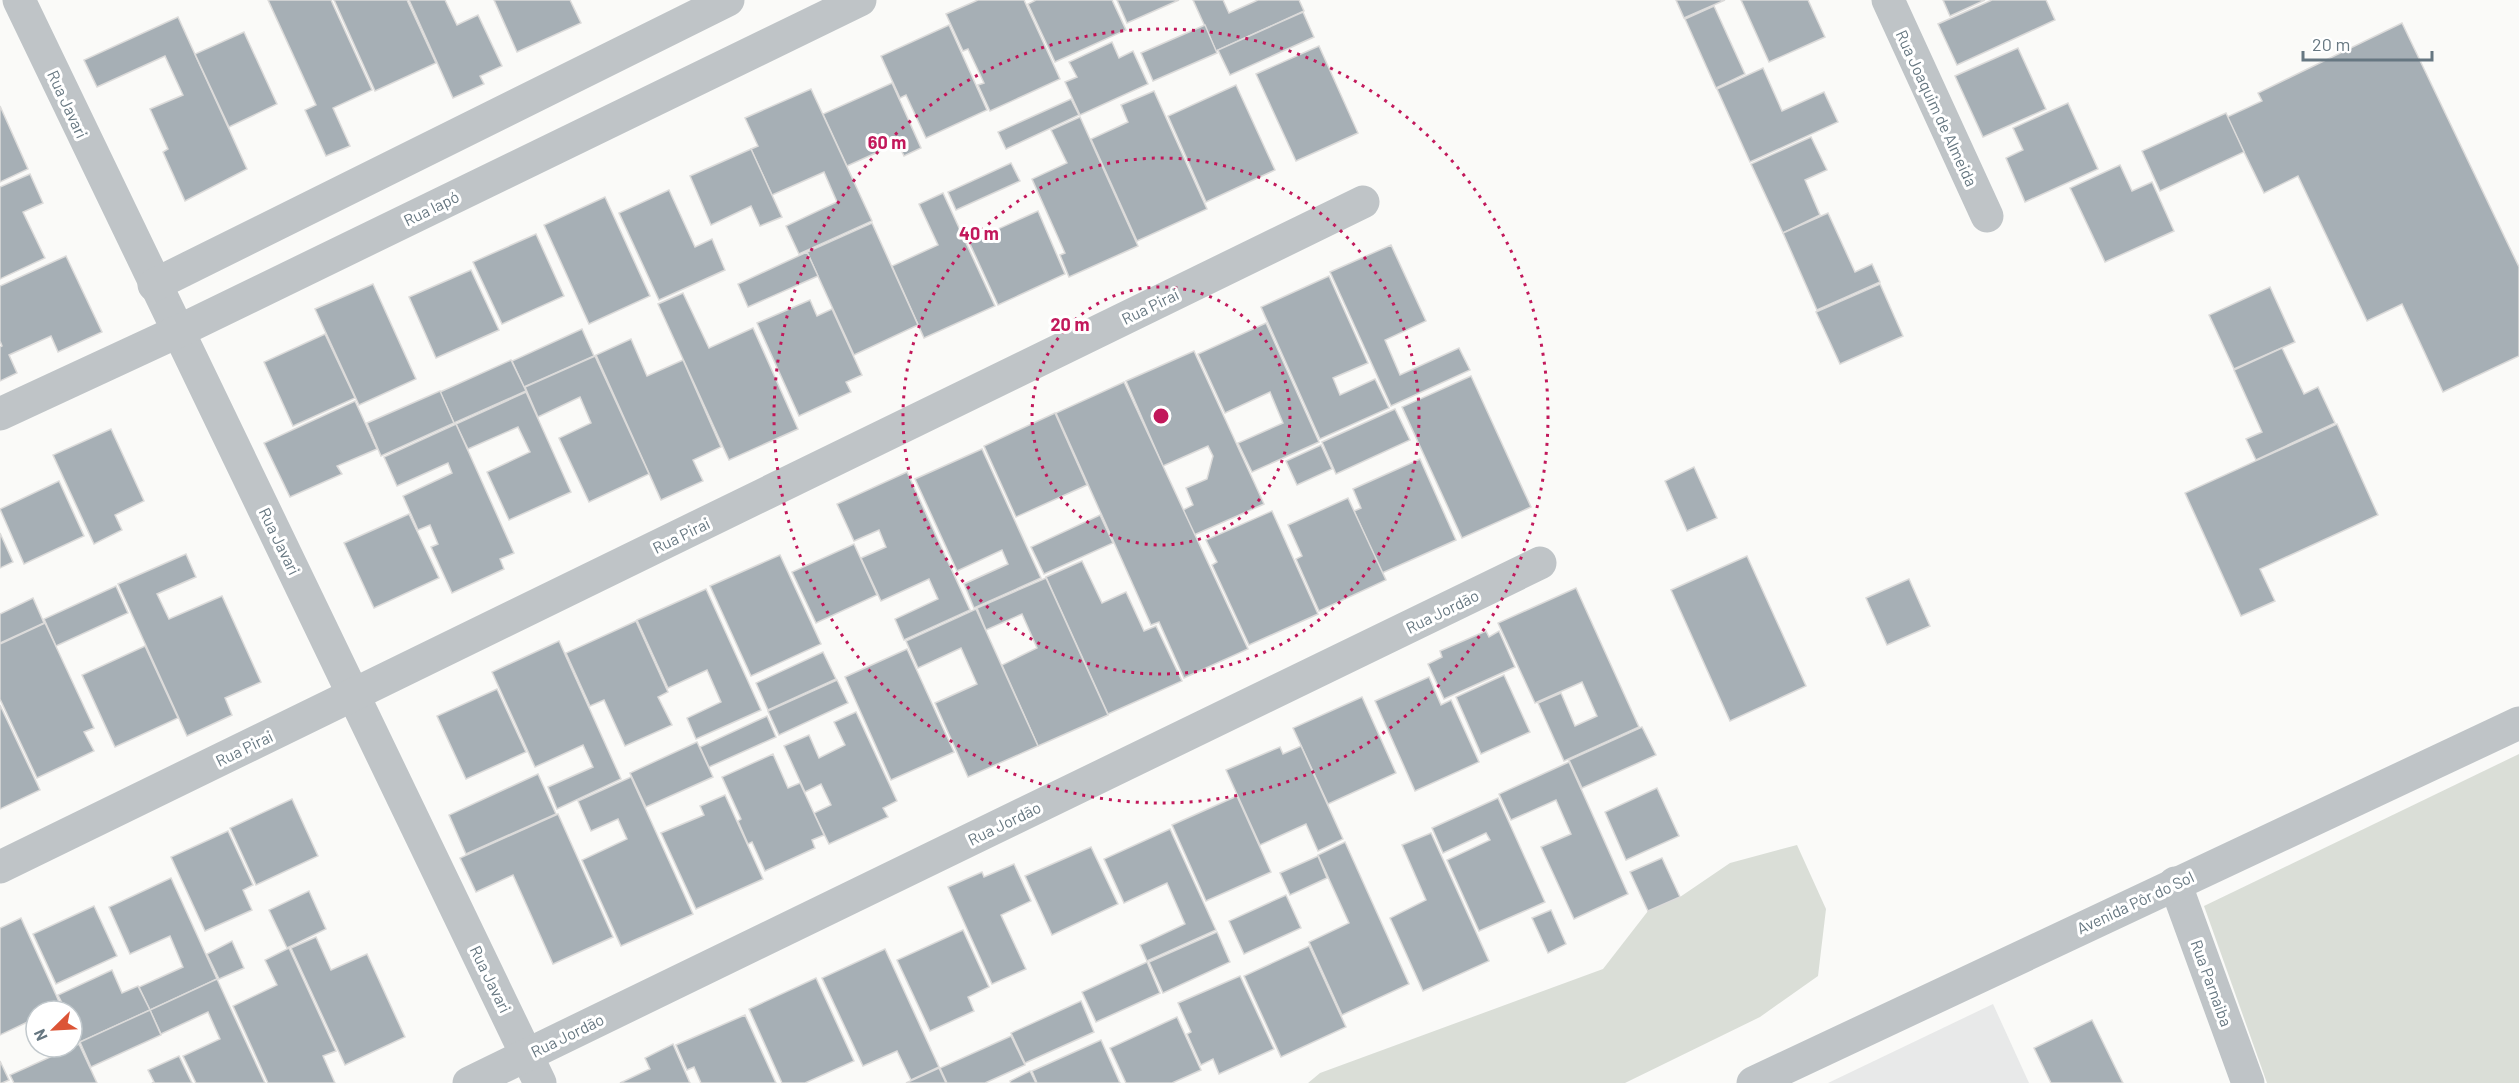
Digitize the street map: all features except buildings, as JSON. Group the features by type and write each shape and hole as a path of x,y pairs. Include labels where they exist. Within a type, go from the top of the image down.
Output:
{"street":[{"name":"Rua Javari","path":"19,0 154,285 534,1069"},
{"path":"154,285 728,0"},
{"name":"Rua Iapó","path":"0,414 178,331 860,0"},
{"name":"Rua Joaquim de Almeida","path":"1888,0 1987,216"},
{"name":"Rua Pirai","path":"0,867 1362,202"},
{"name":"Rua Jordão","path":"469,1083 534,1069 1540,563"},
{"name":"Avenida Pôr do Sol","path":"1753,1083 2519,723"},
{"name":"Rua Parnaiba","path":"2175,883 2248,1083"}],"shaded area":[{"path":"2519,754 2519,1083 2267,1083 2204,906"},
{"path":"1797,845 1826,909 1818,976 1760,1017 1625,1083 1308,1083 1320,1073 1603,969 1648,911 1680,897 1730,863"},
{"path":"1993,1004 2029,1083 1828,1083"}]}
